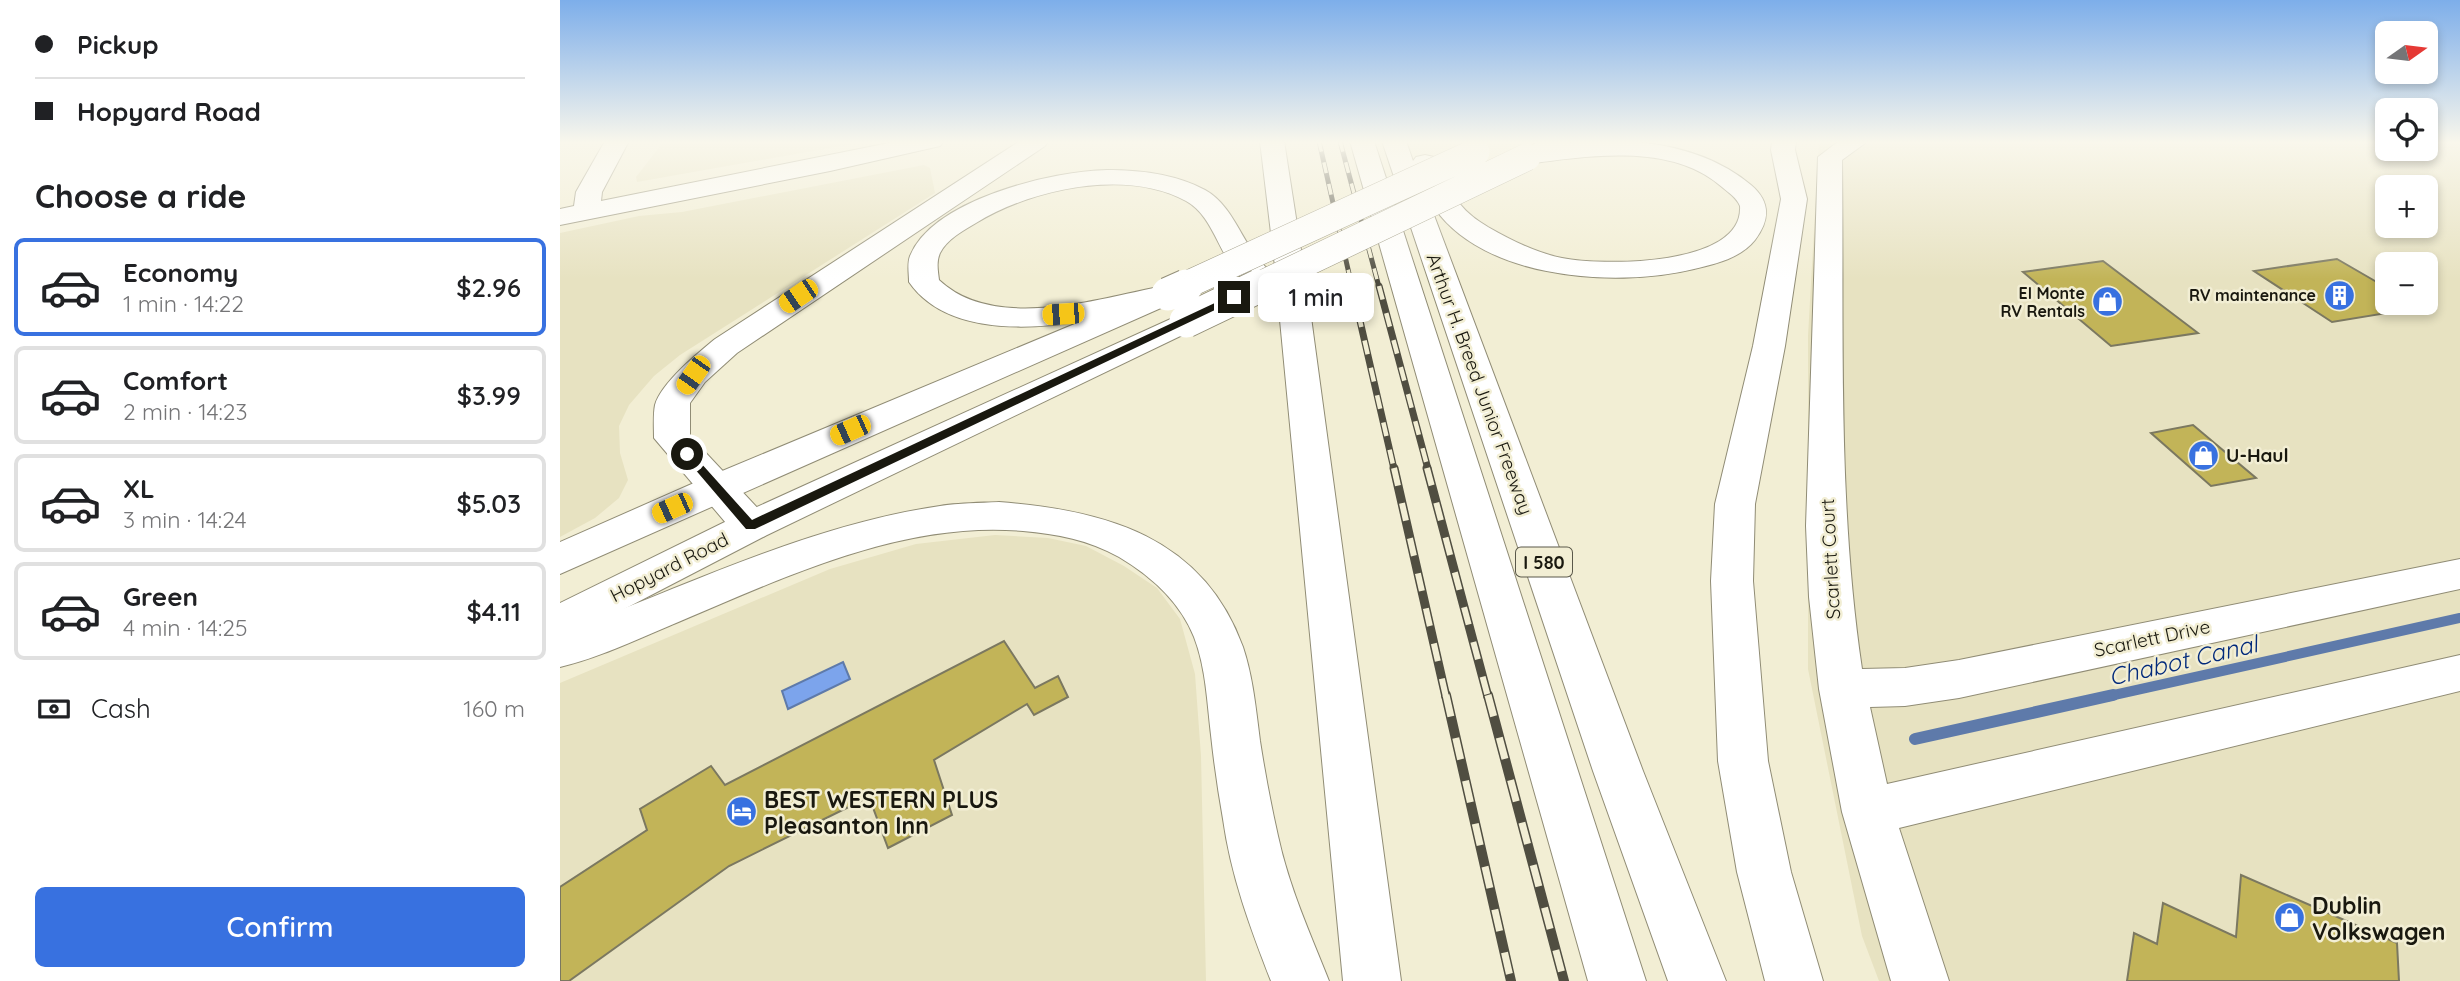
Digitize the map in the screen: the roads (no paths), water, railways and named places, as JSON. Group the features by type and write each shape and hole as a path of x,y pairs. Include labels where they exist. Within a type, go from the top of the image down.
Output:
{"main road":[{"path":"573,215 585,202 592,187"},
{"path":"573,215 715,187"},
{"path":"751,526 672,438 673,403 693,375 726,346 967,187"},
{"path":"1046,187 1019,193 973,211 940,234 923,259 924,282 946,302 976,313 1020,317 1177,307 1411,187"},
{"path":"1175,187 1196,196 1212,208 1255,275 1293,295"},
{"path":"1278,187 1372,981"},
{"name":"I 580","path":"1376,187 1617,981"},
{"name":"Arthur H. Breed Junior Freeway","path":"1410,187 1618,771 1698,981"},
{"path":"1436,187 1454,216 1485,236 1548,264 1592,269 1640,270 1684,263 1717,253 1741,238 1754,220 1753,200 1741,187"},
{"name":"Hopyard Road","path":"560,559 717,488 1177,307 1458,187"},
{"path":"1792,187 1794,199 1769,346 1735,504 1732,581 1743,761 1764,872 1794,981"},
{"name":"Scarlett Court","path":"1830,187 1826,526 1830,597 1842,689 1868,812 1920,981"},
{"name":"Hopyard Road","path":"560,622 1177,307"},
{"path":"560,649 823,548 887,530 943,520 995,516 1042,518 1087,527 1125,542 1164,564 1193,595 1216,635 1261,880 1300,981"},
{"name":"Scarlett Drive","path":"1842,689 1905,687 1959,679 2460,574"},
{"path":"1868,812 2460,673"}],"water":[{"path":"843,662 850,679 788,709 782,691"}],"waterway":[{"name":"Chabot Canal","path":"2105,697 2460,618"},
{"name":"Chabot Canal","path":"1915,739 2113,695"}],"railway":[{"path":"1329,187 1352,287"},
{"path":"1352,187 1379,287"},
{"path":"1352,286 1394,469"},
{"path":"1379,286 1428,469"},
{"path":"1394,468 1446,697"},
{"path":"1427,468 1488,697"},
{"path":"1446,695 1511,981"},
{"path":"1488,695 1564,981"}],"place":[{"name":"RV maintenance","path":"2339,295"},
{"name":"El Monte RV Rentals","path":"2108,302"},
{"name":"U-Haul","path":"2203,455"},
{"name":"BEST WESTERN PLUS Pleasanton Inn","path":"741,812"},
{"name":"Dublin Volkswagen","path":"2289,918"}]}
